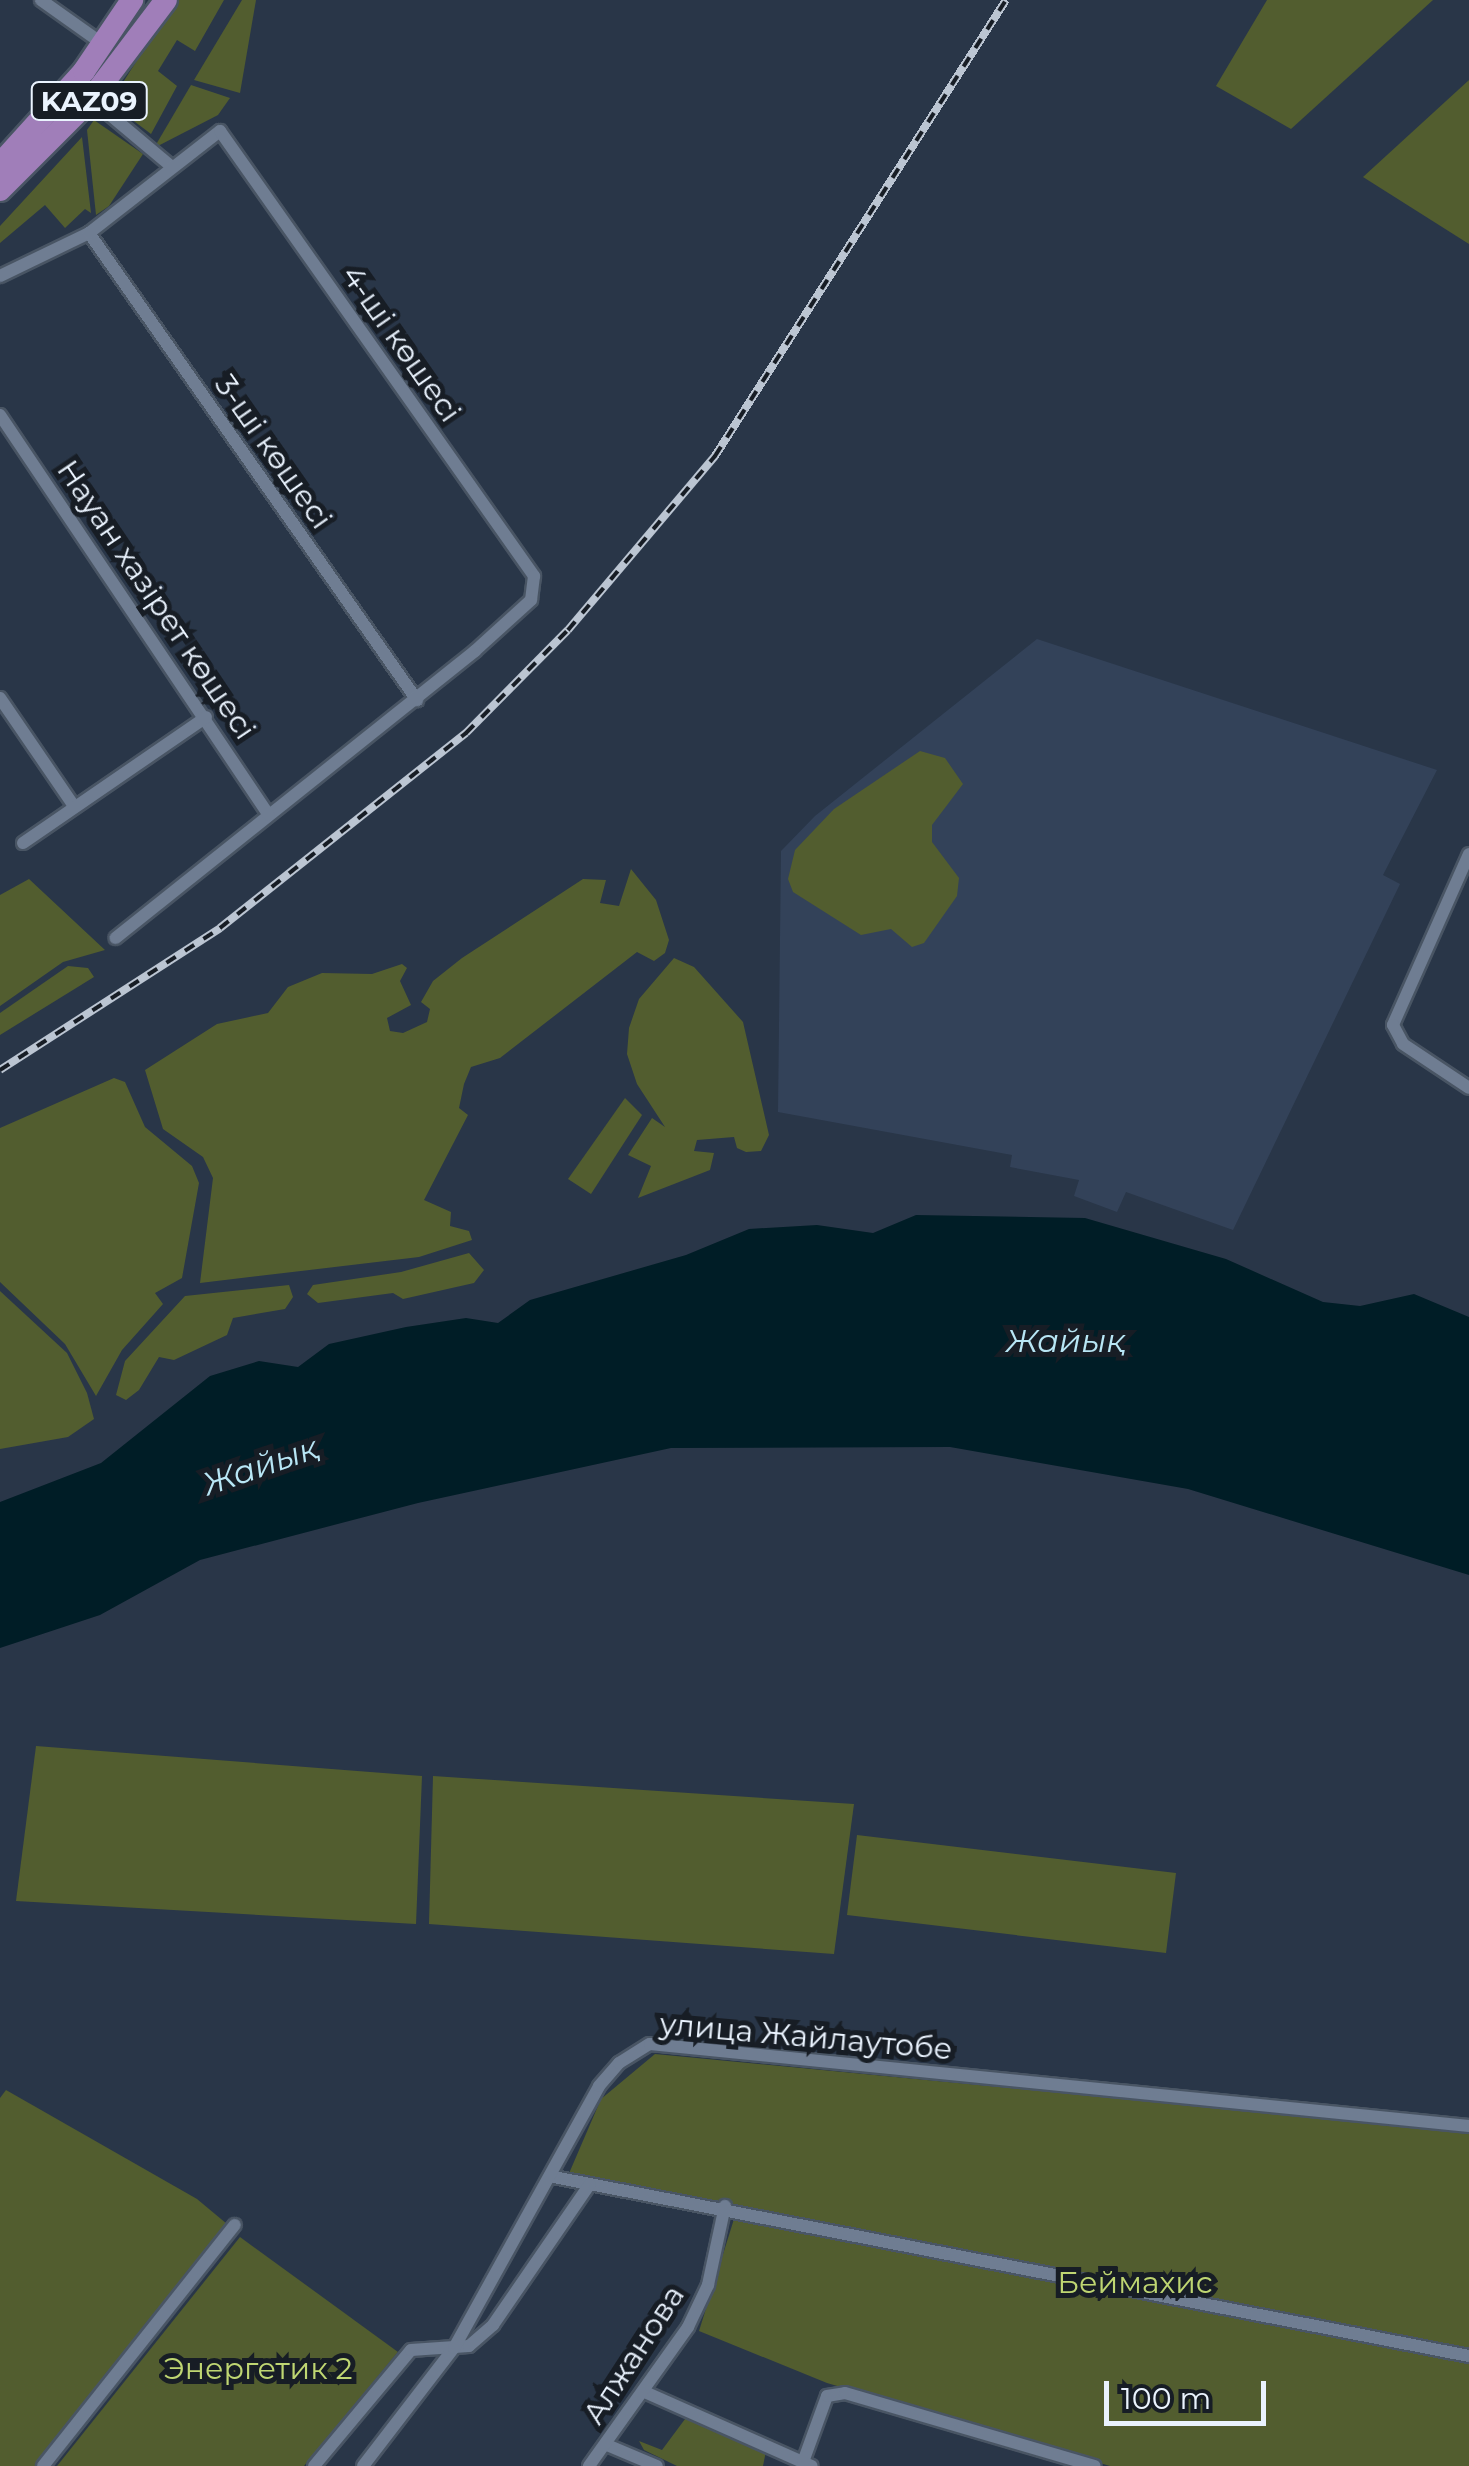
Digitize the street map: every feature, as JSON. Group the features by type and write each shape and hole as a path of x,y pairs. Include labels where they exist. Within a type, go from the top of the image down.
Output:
{"highway":[{"name":"KAZ09","path":"0,164 103,44 132,0"},
{"name":"KAZ09","path":"0,190 91,99 166,0"}],"street":[{"path":"41,0 103,44"},
{"path":"0,276 89,233 172,167 91,99"},
{"name":"4-шi көшесі","path":"172,167 220,131 534,576 531,600 417,700"},
{"name":"3-шi көшесі","path":"89,233 417,700"},
{"name":"Науан хазірет көшесі","path":"0,415 270,815"},
{"path":"0,698 74,806"},
{"path":"116,938 417,700"},
{"path":"23,844 206,717"},
{"path":"1469,854 1394,1024 1402,1044 1469,1088"},
{"name":"улица Жайлаутобе","path":"363,2466 454,2348 554,2177 599,2086 619,2063 650,2044 1469,2126"},
{"path":"554,2177 725,2206 1469,2356"},
{"path":"314,2466 411,2350 469,2346 494,2326 590,2184"},
{"name":"Алжанова","path":"589,2466 647,2393 708,2285 725,2206"},
{"path":"44,2466 235,2225"},
{"path":"647,2393 808,2464 828,2396 845,2393 1095,2466"},
{"path":"606,2445 657,2466"}],"shaded area":[{"path":"1037,639 1437,770 1383,875 1400,884 1233,1230 1126,1192 1117,1212 1074,1196 1079,1180 1010,1167 1012,1155 778,1112 781,851 815,816"}],"green space":[{"path":"175,0 224,0 195,51 177,40 158,71 177,86 151,134 110,103"},
{"path":"242,0 256,0 240,93 194,80"},
{"path":"1267,0 1433,0 1291,129 1216,86"},
{"path":"1469,80 1469,244 1363,177"},
{"path":"191,85 230,98 218,115 154,148"},
{"path":"94,120 143,154 109,206 96,215 87,130"},
{"path":"82,137 91,213 85,209 65,228 45,205 0,243 0,226"},
{"path":"920,751 945,758 963,784 932,825 932,842 959,878 957,896 924,943 912,947 891,929 861,935 793,892 788,879 795,850 834,809"},
{"path":"631,869 656,900 669,940 665,953 654,961 637,952 500,1058 471,1067 459,1108 468,1115 424,1200 451,1212 450,1226 469,1231 472,1240 419,1257 200,1283 213,1178 203,1157 163,1129 145,1070 217,1024 268,1013 288,987 322,973 372,974 402,964 407,968 400,981 411,1005 387,1018 390,1031 403,1033 427,1022 430,1009 421,1002 433,981 462,958 583,879 606,880 600,903 619,906"},
{"path":"29,879 105,950 63,962 0,1006 0,895"},
{"path":"674,958 694,967 743,1022 769,1135 761,1151 737,1148 734,1137 697,1140 694,1151 714,1153 710,1170 638,1198 651,1166 628,1155 652,1118 665,1127 637,1084 627,1054 629,1028 639,999"},
{"path":"68,966 88,968 94,977 0,1035 0,1013"},
{"path":"114,1078 125,1082 145,1127 192,1166 199,1183 182,1278 155,1293 163,1304 122,1350 96,1396 65,1344 0,1282 0,1128"},
{"path":"625,1098 642,1115 591,1194 568,1179"},
{"path":"469,1253 484,1270 474,1283 403,1299 393,1293 318,1303 307,1294 313,1285 401,1272"},
{"path":"289,1285 293,1297 285,1309 233,1318 227,1335 174,1360 159,1357 139,1390 126,1400 116,1395 125,1361 185,1296"},
{"path":"0,1291 67,1353 87,1393 94,1419 68,1437 0,1449"},
{"path":"36,1746 422,1776 416,1924 16,1901"},
{"path":"433,1776 854,1804 834,1954 429,1924"},
{"path":"857,1835 1176,1873 1166,1953 847,1915"},
{"name":"Беймахис","path":"655,2054 1469,2132 1469,2466 1110,2466 827,2383 699,2331 734,2219 564,2185 601,2099"},
{"path":"6,2090 197,2199 227,2224 37,2466 0,2466 0,2098"},
{"name":"Энергетик 2","path":"240,2237 398,2352 304,2466 57,2466"},
{"path":"688,2415 766,2451 763,2466 677,2466 644,2450 639,2441 662,2450"}],"water":[{"name":"Жайық","path":"916,1215 1085,1218 1226,1259 1323,1302 1360,1306 1414,1294 1469,1317 1469,1575 1188,1489 950,1447 671,1448 418,1503 200,1560 100,1615 0,1648 0,1502 101,1463 210,1376 259,1361 298,1367 329,1344 406,1327 466,1318 498,1323 530,1300 686,1255 749,1229 817,1225 873,1233"}],"railway":[{"path":"0,1070 220,928 466,733 568,630 715,456 1006,0"}]}
